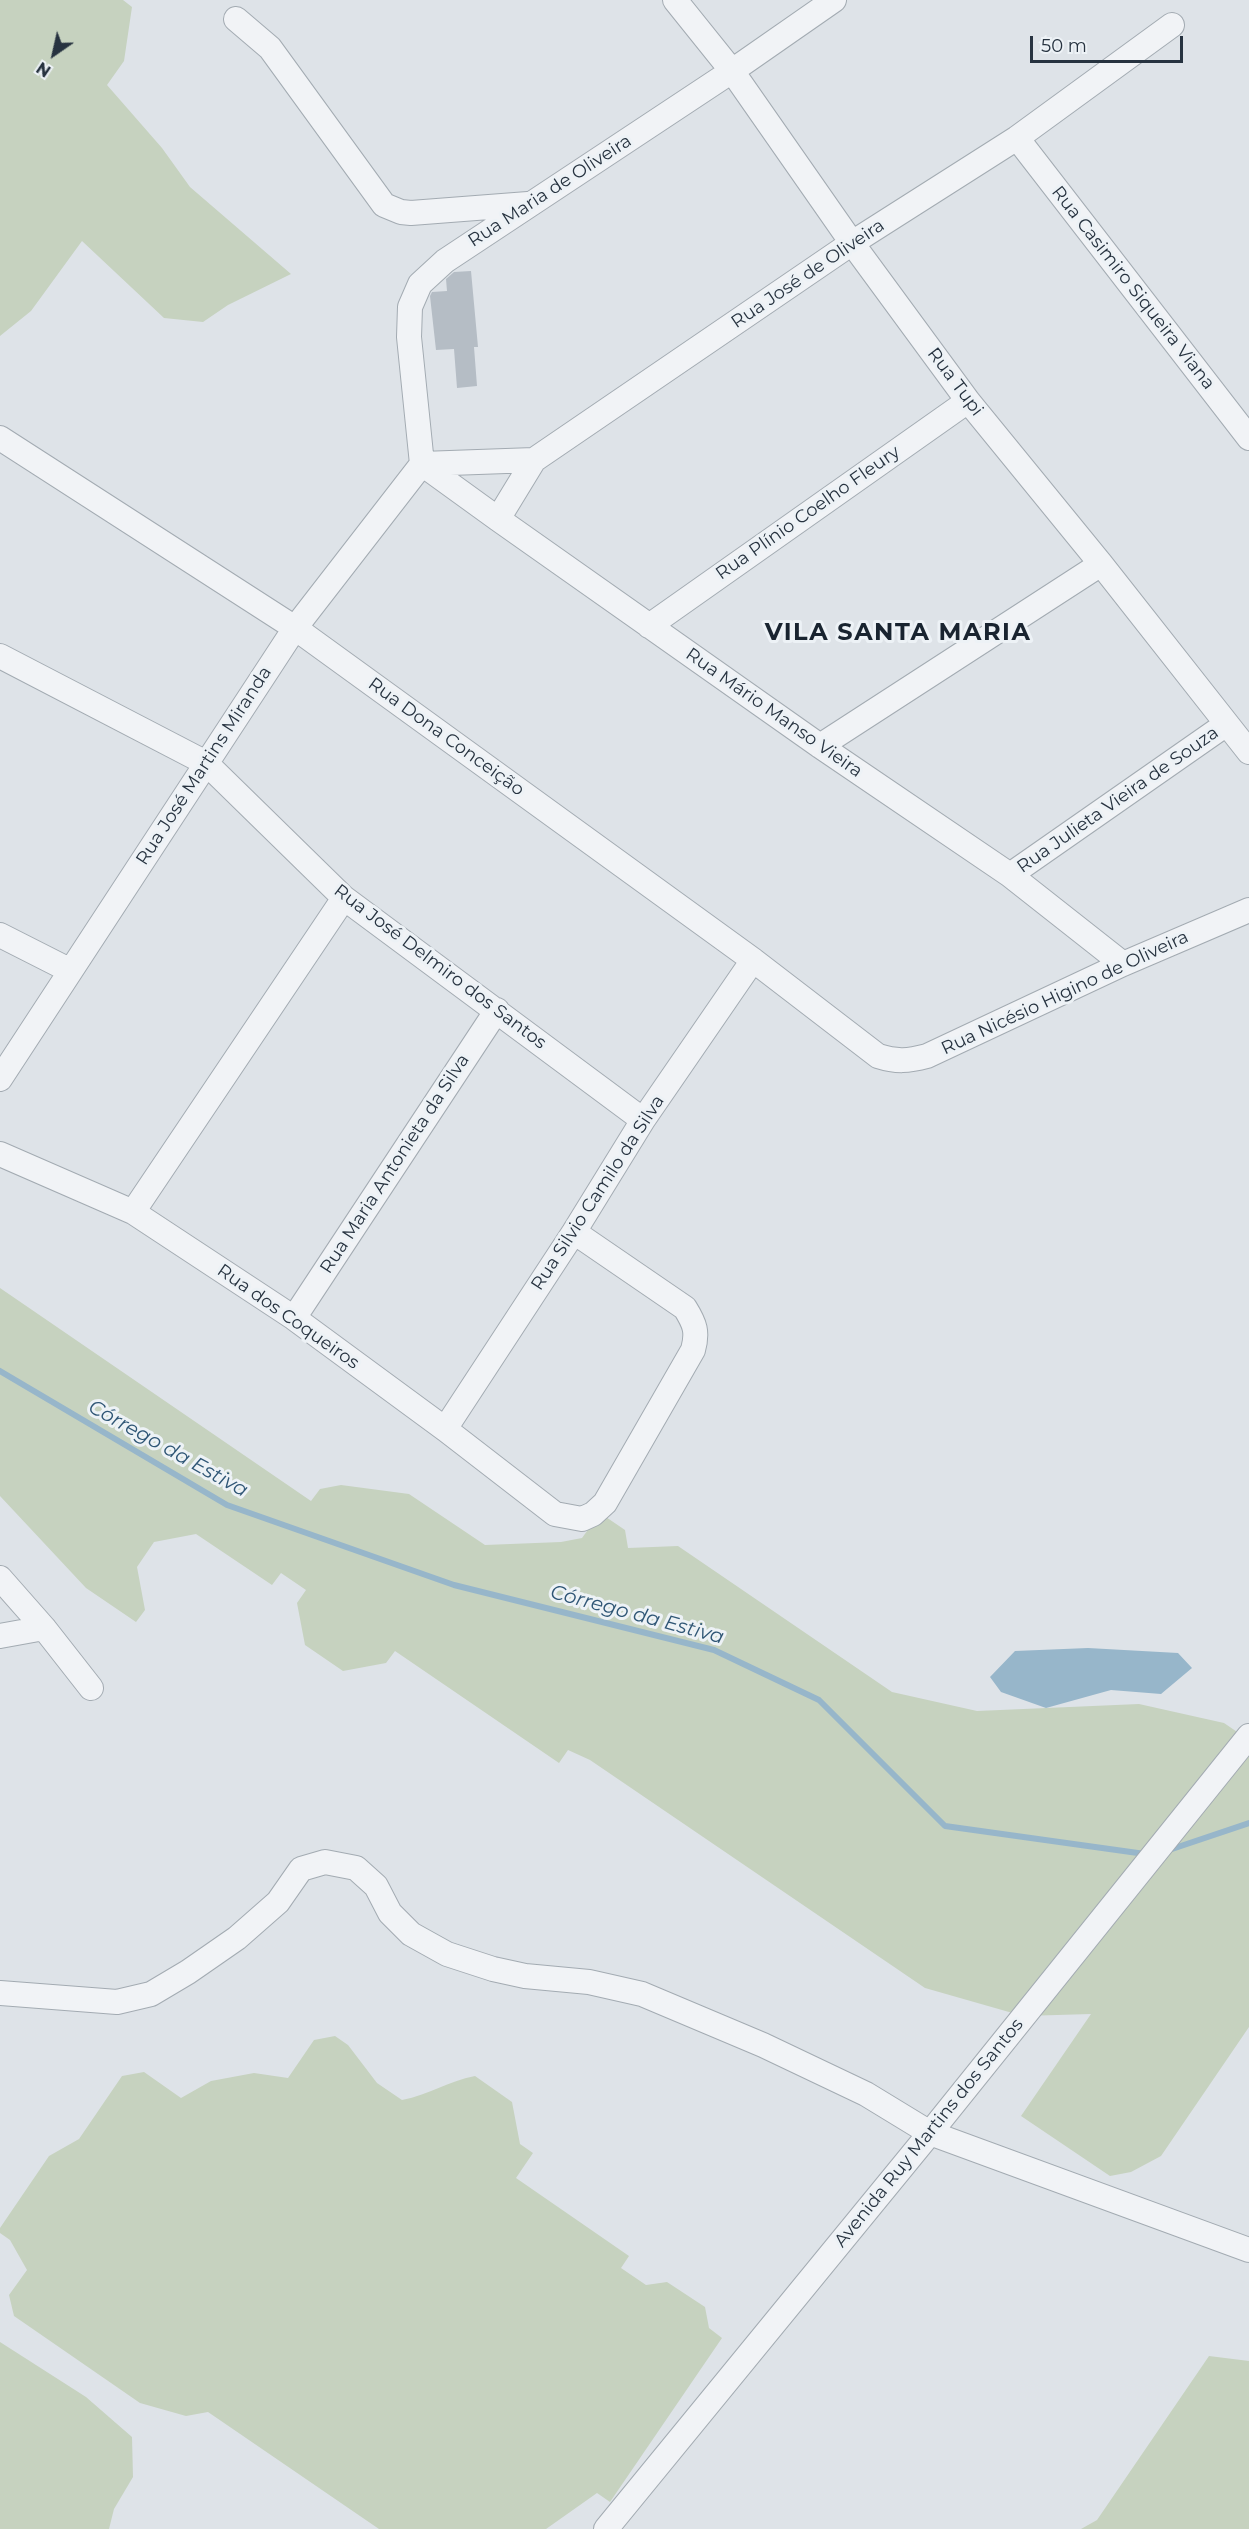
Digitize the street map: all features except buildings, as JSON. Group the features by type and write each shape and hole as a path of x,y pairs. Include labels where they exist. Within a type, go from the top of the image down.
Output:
{"street":[{"name":"Rua Tupi","path":"675,0 732,71 852,243 968,401 1101,564 1225,725 1249,752"},
{"name":"Rua Maria de Oliveira","path":"423,464 409,338 410,307 420,284 445,261 732,71 834,0"},
{"path":"236,19 270,48 384,205 401,212 411,213 532,204"},
{"name":"Rua José de Oliveira","path":"534,460 852,243 1017,138 1172,25"},
{"name":"Rua Casimiro Siqueira Viana","path":"1017,138 1249,438"},
{"name":"Rua Plínio Coelho Fleury","path":"649,626 968,401"},
{"name":"Rua Dona Conceição","path":"0,438 295,628 753,960 878,1056"},
{"path":"423,464 534,460"},
{"path":"498,519 534,460"},
{"name":"Rua Mário Manso Vieira","path":"423,464 820,746 1010,875 1124,964"},
{"name":"Rua José Martins Miranda","path":"0,1079 69,970 295,628 423,464"},
{"path":"820,746 1101,564"},
{"name":"Rua José Delmiro dos Santos","path":"0,656 206,763 344,898 643,1120"},
{"name":"Rua Julieta Vieira de Souza","path":"1010,875 1225,725"},
{"path":"133,1212 344,898"},
{"name":"Rua Nicésio Higino de Oliveira","path":"878,1056 894,1062 927,1056 1124,964 1249,910"},
{"path":"0,935 69,970"},
{"name":"Rua Silvio Camilo da Silva","path":"445,1429 574,1232 643,1120 753,960"},
{"name":"Rua Maria Antonieta da Silva","path":"294,1318 497,1010"},
{"name":"Rua dos Coqueiros","path":"0,1155 133,1212 294,1318 445,1429 555,1514 582,1519 593,1514 605,1503 693,1350 697,1334 695,1324 685,1308 574,1232"},
{"path":"0,1578 44,1628 91,1688"},
{"path":"0,1636 44,1628"},
{"name":"Avenida Ruy Martins dos Santos","path":"606,2529 930,2133 1249,1736"},
{"path":"0,1993 117,2002 151,1994 237,1938 278,1902 301,1869 325,1862 356,1868 376,1886 390,1913 411,1934 447,1954 493,1969 525,1976 589,1982 642,1994 763,2044 805,2064 866,2094 930,2133 1249,2250"}],"green space":[{"path":"0,0 123,0 132,7 124,61 107,85 162,148 190,187 291,274 228,305 203,322 164,318 82,241 31,311 0,336"},
{"path":"0,1288 311,1501 320,1489 341,1485 409,1494 485,1545 561,1542 582,1538 600,1513 625,1530 628,1548 678,1546 892,1692 977,1711 1139,1704 1224,1723 1249,1740 1249,2027 1161,2156 1131,2172 1110,2176 1021,2116 1091,2014 1023,2016 925,1988 590,1760 568,1750 559,1763 395,1651 386,1663 343,1671 305,1645 297,1603 306,1590 281,1573 272,1585 196,1534 154,1542 137,1567 145,1610 136,1622 86,1588 0,1496"},
{"path":"335,2036 348,2045 377,2083 402,2100 475,2076 512,2102 520,2144 533,2153 516,2178 629,2256 621,2268 646,2285 667,2282 705,2307 709,2328 722,2338 610,2502 597,2493 546,2529 379,2529 208,2412 186,2416 140,2403 14,2316 9,2295 27,2270 10,2240 0,2233 0,2228 49,2156 79,2139 122,2076 144,2072 181,2098 211,2081 254,2073 288,2078 314,2040"},
{"path":"0,2342 86,2397 132,2437 133,2477 114,2509 109,2529 0,2529"},
{"path":"1209,2356 1249,2361 1249,2529 1081,2529 1097,2520"}],"water":[{"path":"1088,1648 1178,1653 1192,1668 1161,1694 1111,1690 1046,1708 1001,1692 990,1677 1015,1651"}],"waterway":[{"name":"Córrego da Estiva","path":"0,1371 227,1505 454,1585 714,1650 819,1700 945,1826 1145,1854"},
{"name":"Córrego da Estiva","path":"1166,1851 1249,1823"}],"district":[{"name":"VILA SANTA MARIA","path":"898,633"}]}
